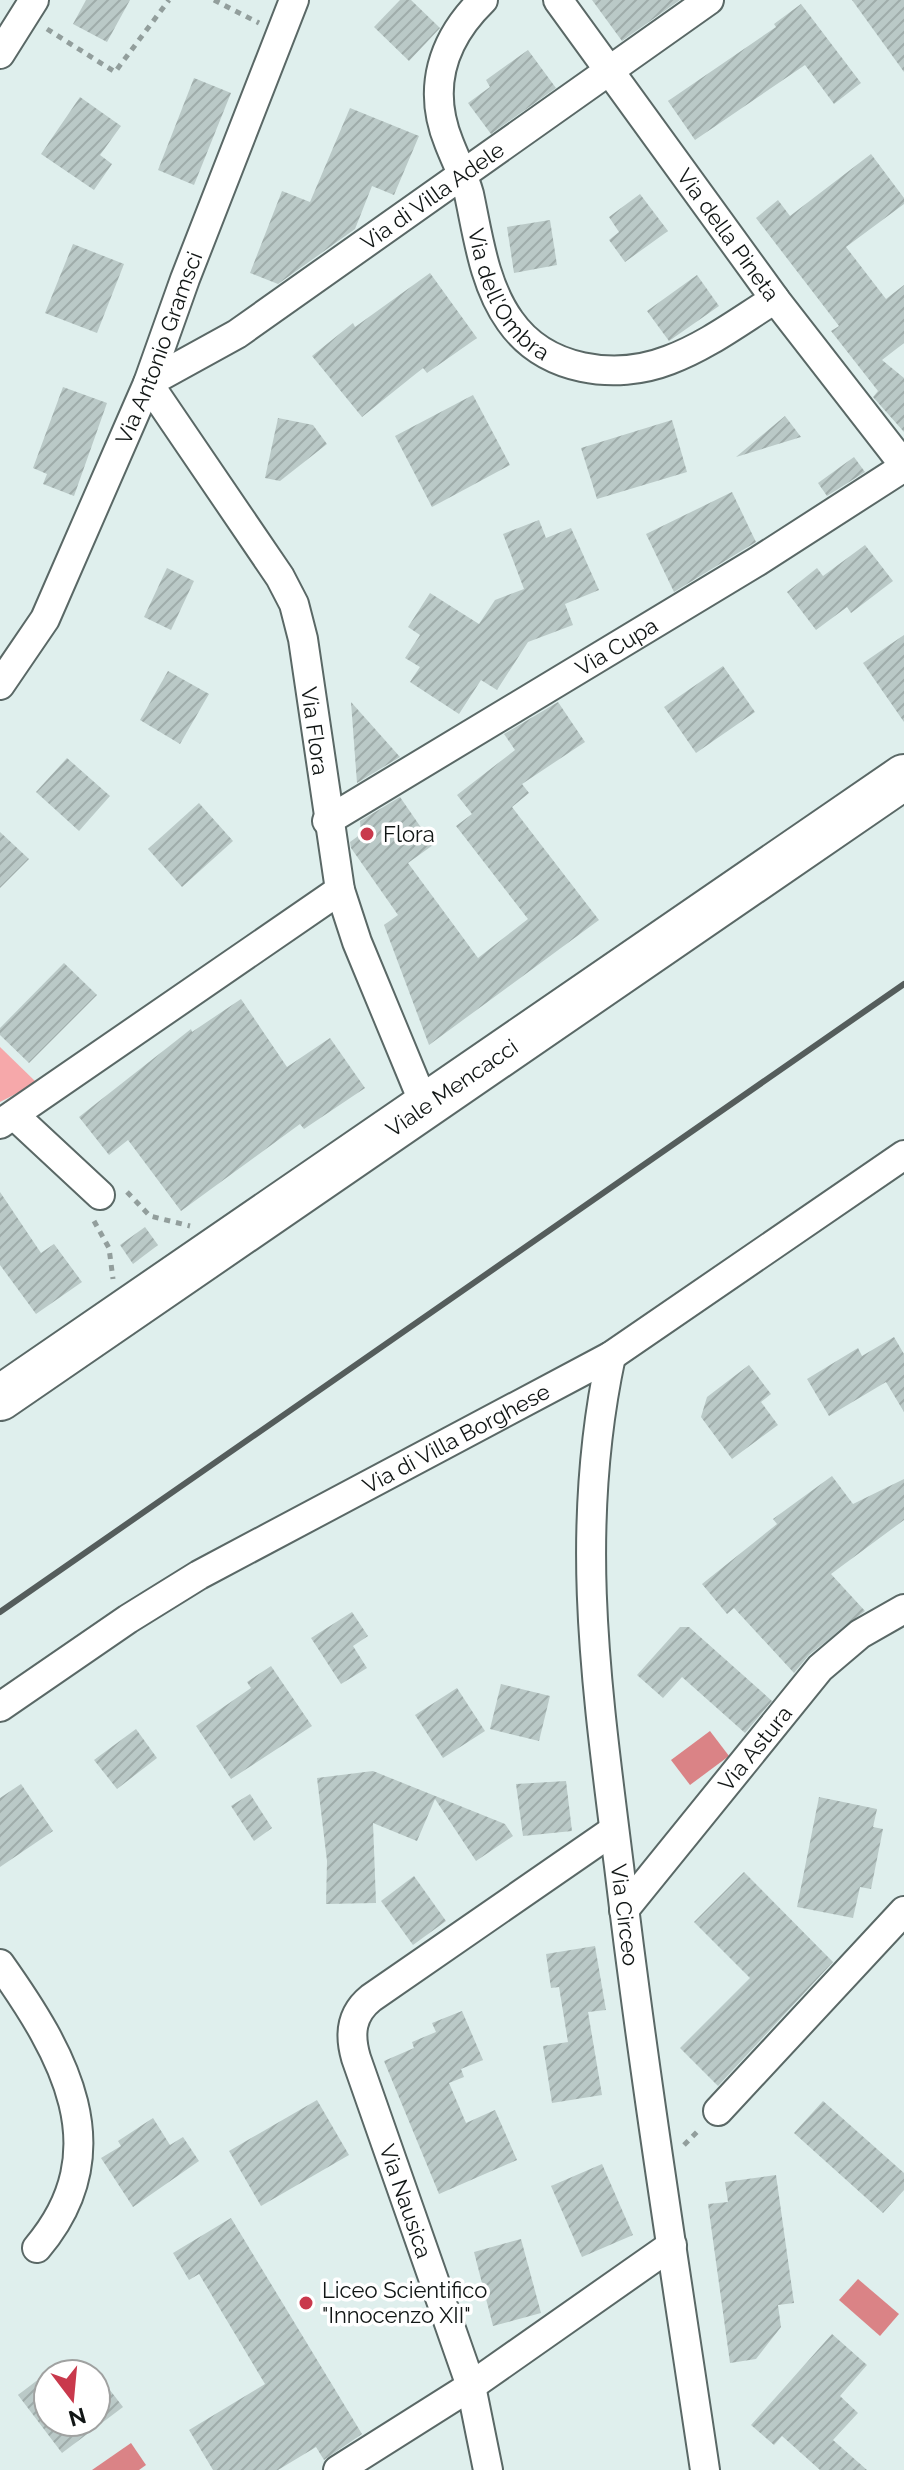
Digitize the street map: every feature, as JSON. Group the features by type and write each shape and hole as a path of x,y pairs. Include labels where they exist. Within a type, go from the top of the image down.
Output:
{"main road":[{"name":"Viale Mencacci","path":"0,1398 904,777"}],"street":[{"name":"Via Antonio Gramsci","path":"0,685 45,619 148,383 185,279 294,0"},
{"name":"Via dell'Ombra","path":"483,0 451,39 438,81 441,119 464,175 486,266 502,306 526,339 553,359 590,369 615,370 667,361 775,299"},
{"name":"Via della Pineta","path":"558,0 775,299 904,466"},
{"name":"Via di Villa Adele","path":"148,383 237,334 709,0"},
{"path":"0,54 30,8"},
{"name":"Via Flora","path":"148,383 280,577 294,604 303,639 327,821 340,890 357,942 425,1106"},
{"name":"Via Cupa","path":"327,821 769,554 904,466"},
{"path":"100,1195 7,1119 340,890"},
{"name":"Via di Villa Borghese","path":"0,1707 128,1619 199,1575 611,1356 904,1155"},
{"name":"Via Circeo","path":"611,1356 594,1453 589,1551 593,1648 624,1910 705,2470"},
{"name":"Via Astura","path":"624,1910 820,1668 867,1629 904,1609"},
{"name":"Via Nausica","path":"488,2470 471,2386 356,2058 352,2024 360,2008 371,1998 614,1830"},
{"path":"718,2111 904,1911"},
{"path":"0,1964 51,2041 69,2086 76,2119 78,2164 73,2187 57,2222 37,2248"},
{"path":"338,2470 471,2386 672,2245"}],"path":[{"path":"30,8 115,72 169,0"},
{"path":"214,0 281,34"},
{"path":"122,1314 114,1287 109,1248 94,1222 100,1195 126,1191 150,1216 198,1227 225,1244"},
{"path":"660,2169 718,2111"}],"shaded area":[{"path":"0,1047 37,1083 0,1102"},
{"path":"710,1731 729,1756 690,1785 671,1760"},
{"path":"858,2279 899,2314 880,2336 839,2300"},
{"path":"131,2443 146,2465 139,2470 92,2470"}],"building":[{"path":"86,0 130,0 107,42 73,24"},
{"path":"400,0 411,0 440,28 409,61 374,27"},
{"path":"592,0 680,0 622,41"},
{"path":"852,0 904,0 904,72"},
{"path":"801,4 861,83 834,104 805,65 695,140 668,101 776,27 774,24"},
{"path":"528,50 556,88 491,134 468,103 490,87 486,80"},
{"path":"194,78 231,93 194,185 158,170"},
{"path":"80,97 121,126 100,155 112,164 94,190 41,154"},
{"path":"350,108 419,136 394,195 372,186 355,229 278,284 250,273 282,191 310,202"},
{"path":"871,154 904,198 904,204 846,247 886,299 904,285 904,343 882,360 904,378 904,432 873,397 878,391 831,331 839,326 756,218 778,200 790,216"},
{"path":"640,194 668,231 625,262 609,240 619,232 609,217"},
{"path":"550,220 557,265 514,273 507,227"},
{"path":"73,244 124,264 97,333 45,313"},
{"path":"430,273 477,338 427,373 423,368 362,417 312,356 353,323 355,327"},
{"path":"697,275 719,306 669,341 647,311"},
{"path":"63,387 107,403 74,496 43,484 47,474 33,468"},
{"path":"473,395 510,465 432,507 395,436"},
{"path":"785,416 801,437 736,457"},
{"path":"278,418 313,425 327,444 280,481 265,478"},
{"path":"672,420 687,472 597,499 581,448"},
{"path":"854,457 865,472 827,496 818,483"},
{"path":"732,492 756,542 674,592 646,534"},
{"path":"539,520 546,538 571,528 599,590 565,604 573,625 528,642 497,690 481,680 459,714 410,682 420,667 405,658 420,635 408,627 430,593 479,624 495,600 524,589 503,534"},
{"path":"865,545 893,581 851,613 847,607 816,630 787,592 817,568 823,576"},
{"path":"167,568 194,581 171,630 144,617"},
{"path":"904,635 904,722 863,663"},
{"path":"723,666 755,712 696,753 664,707"},
{"path":"168,671 209,694 180,744 140,720"},
{"path":"351,702 400,757 357,783"},
{"path":"558,702 585,742 522,784 529,793 512,807 599,920 429,1045 384,925 398,915 351,848 350,842 361,834 360,821 400,797 433,845 408,863 478,958 528,919 456,826 472,814 457,795 515,750 504,734"},
{"path":"67,758 110,796 79,831 36,792"},
{"path":"199,803 233,841 182,887 148,849"},
{"path":"0,832 29,859 0,888"},
{"path":"64,963 97,995 29,1063 0,1035 0,1028"},
{"path":"241,999 287,1067 330,1038 365,1088 304,1129 300,1124 181,1211 128,1140 109,1155 79,1117 191,1029 192,1032"},
{"path":"0,1192 41,1253 54,1244 82,1282 36,1314 0,1265"},
{"path":"145,1227 158,1245 133,1264 120,1245"},
{"path":"894,1337 904,1354 904,1412 886,1382 829,1416 807,1379 858,1348 862,1356"},
{"path":"749,1365 771,1394 761,1402 778,1425 732,1459 701,1417 707,1397"},
{"path":"832,1476 853,1504 904,1479 904,1520 831,1574 865,1611 809,1655 794,1673 734,1608 727,1614 702,1584 777,1524 773,1519"},
{"path":"352,1612 368,1636 353,1646 367,1668 341,1684 311,1638"},
{"path":"680,1627 689,1627 772,1701 745,1733 682,1677 663,1698 637,1675"},
{"path":"271,1666 312,1726 231,1779 196,1726 251,1688 247,1682"},
{"path":"501,1684 550,1696 539,1741 490,1729"},
{"path":"457,1688 485,1731 443,1758 415,1715"},
{"path":"136,1729 157,1758 117,1789 94,1760"},
{"path":"373,1771 505,1824 513,1836 476,1861 435,1799 417,1841 373,1823 376,1903 326,1904 327,1861 317,1778"},
{"path":"566,1781 572,1831 523,1836 516,1784"},
{"path":"21,1784 53,1831 0,1867 0,1798"},
{"path":"250,1794 272,1828 254,1841 231,1806"},
{"path":"819,1797 877,1809 873,1827 883,1829 871,1889 860,1887 853,1918 797,1907"},
{"path":"744,1872 833,1962 718,2086 680,2048 750,1978 694,1922"},
{"path":"414,1876 446,1921 413,1945 381,1901"},
{"path":"595,1946 606,2010 588,2012 602,2095 552,2103 543,2046 568,2042 559,1987 551,1988 546,1954"},
{"path":"462,2011 483,2060 461,2069 464,2077 449,2083 466,2123 495,2110 517,2160 439,2194 384,2061 414,2048 412,2042 436,2032 432,2023"},
{"path":"317,2100 349,2155 261,2206 229,2151"},
{"path":"823,2101 904,2173 904,2190 883,2213 794,2133"},
{"path":"153,2118 170,2145 183,2137 199,2161 133,2207 101,2158 121,2146 118,2141"},
{"path":"602,2164 633,2235 582,2257 551,2186"},
{"path":"776,2175 794,2303 778,2305 781,2327 756,2359 730,2363 708,2204 728,2202 725,2182"},
{"path":"231,2218 362,2434 324,2460 316,2447 278,2470 213,2470 189,2430 265,2384 199,2274 189,2280 173,2253"},
{"path":"521,2239 541,2313 493,2326 474,2252"},
{"path":"832,2334 867,2365 840,2396 858,2413 833,2440 867,2470 820,2470 782,2436 774,2445 751,2425"},
{"path":"32,2384 32,2413 18,2395"},
{"path":"112,2393 123,2407 112,2415"},
{"path":"51,2438 82,2438 62,2453"}],"railway":[{"path":"0,1612 904,984"}],"place":[{"name":"Flora","path":"367,834"},
{"name":"Liceo Scientifico \"Innocenzo XII\"","path":"306,2303"}]}
